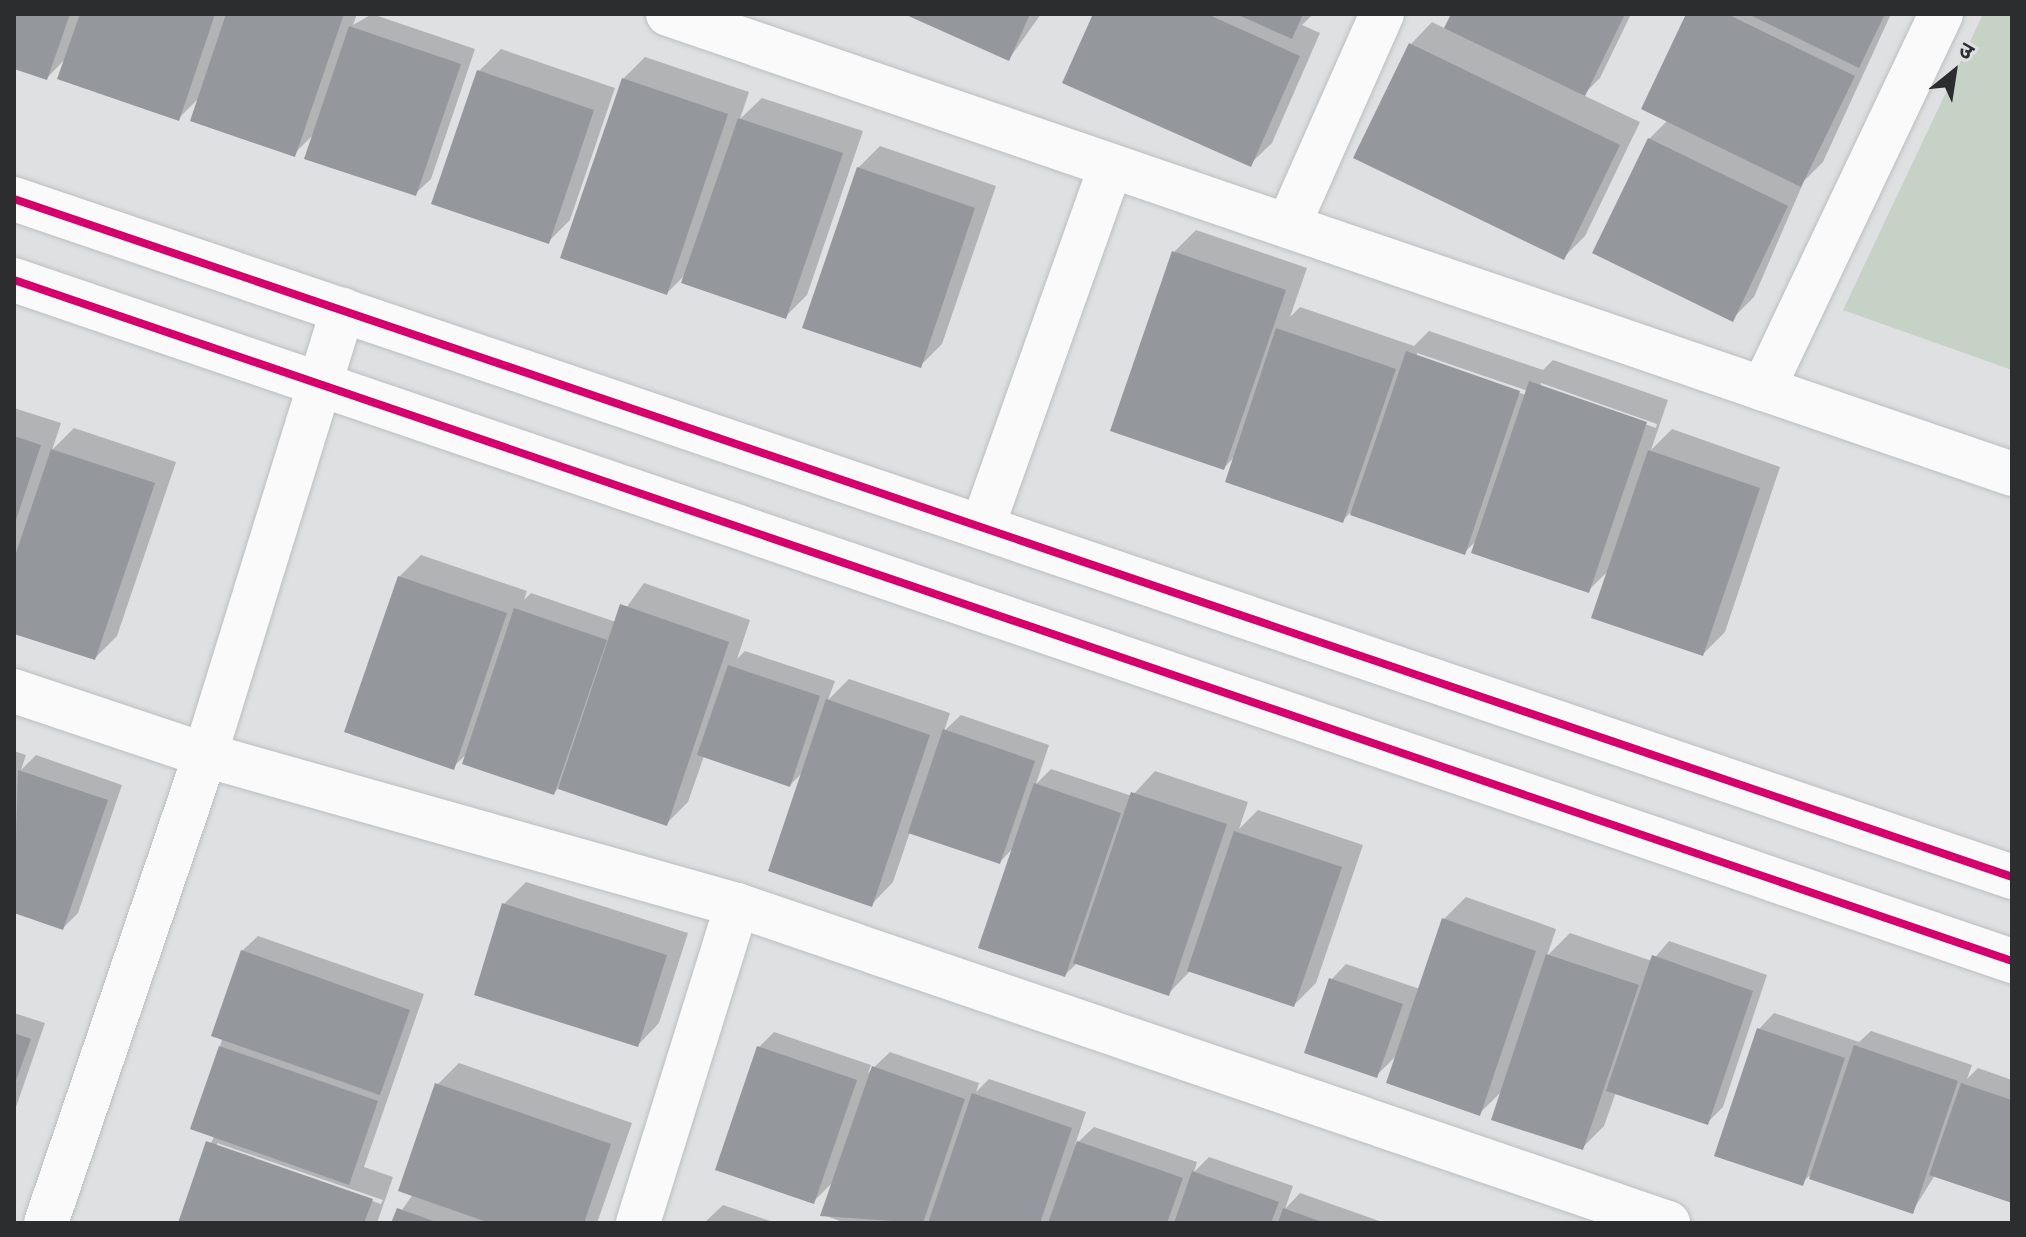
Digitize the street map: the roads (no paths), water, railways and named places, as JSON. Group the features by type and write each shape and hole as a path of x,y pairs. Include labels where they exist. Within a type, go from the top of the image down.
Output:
{"street":[{"path":"668,14 750,27 1111,166 2012,474"},
{"path":"1288,226 1382,14"},
{"path":"1763,389 1941,14"},
{"path":"983,525 1111,166"},
{"path":"14,199 983,525 2012,877"},
{"path":"14,280 2012,961"},
{"path":"46,1223 205,755 343,310"},
{"path":"14,691 205,755 737,905 1668,1223"},
{"path":"638,1223 737,905"},
{"path":"14,1219 27,1223"}]}
